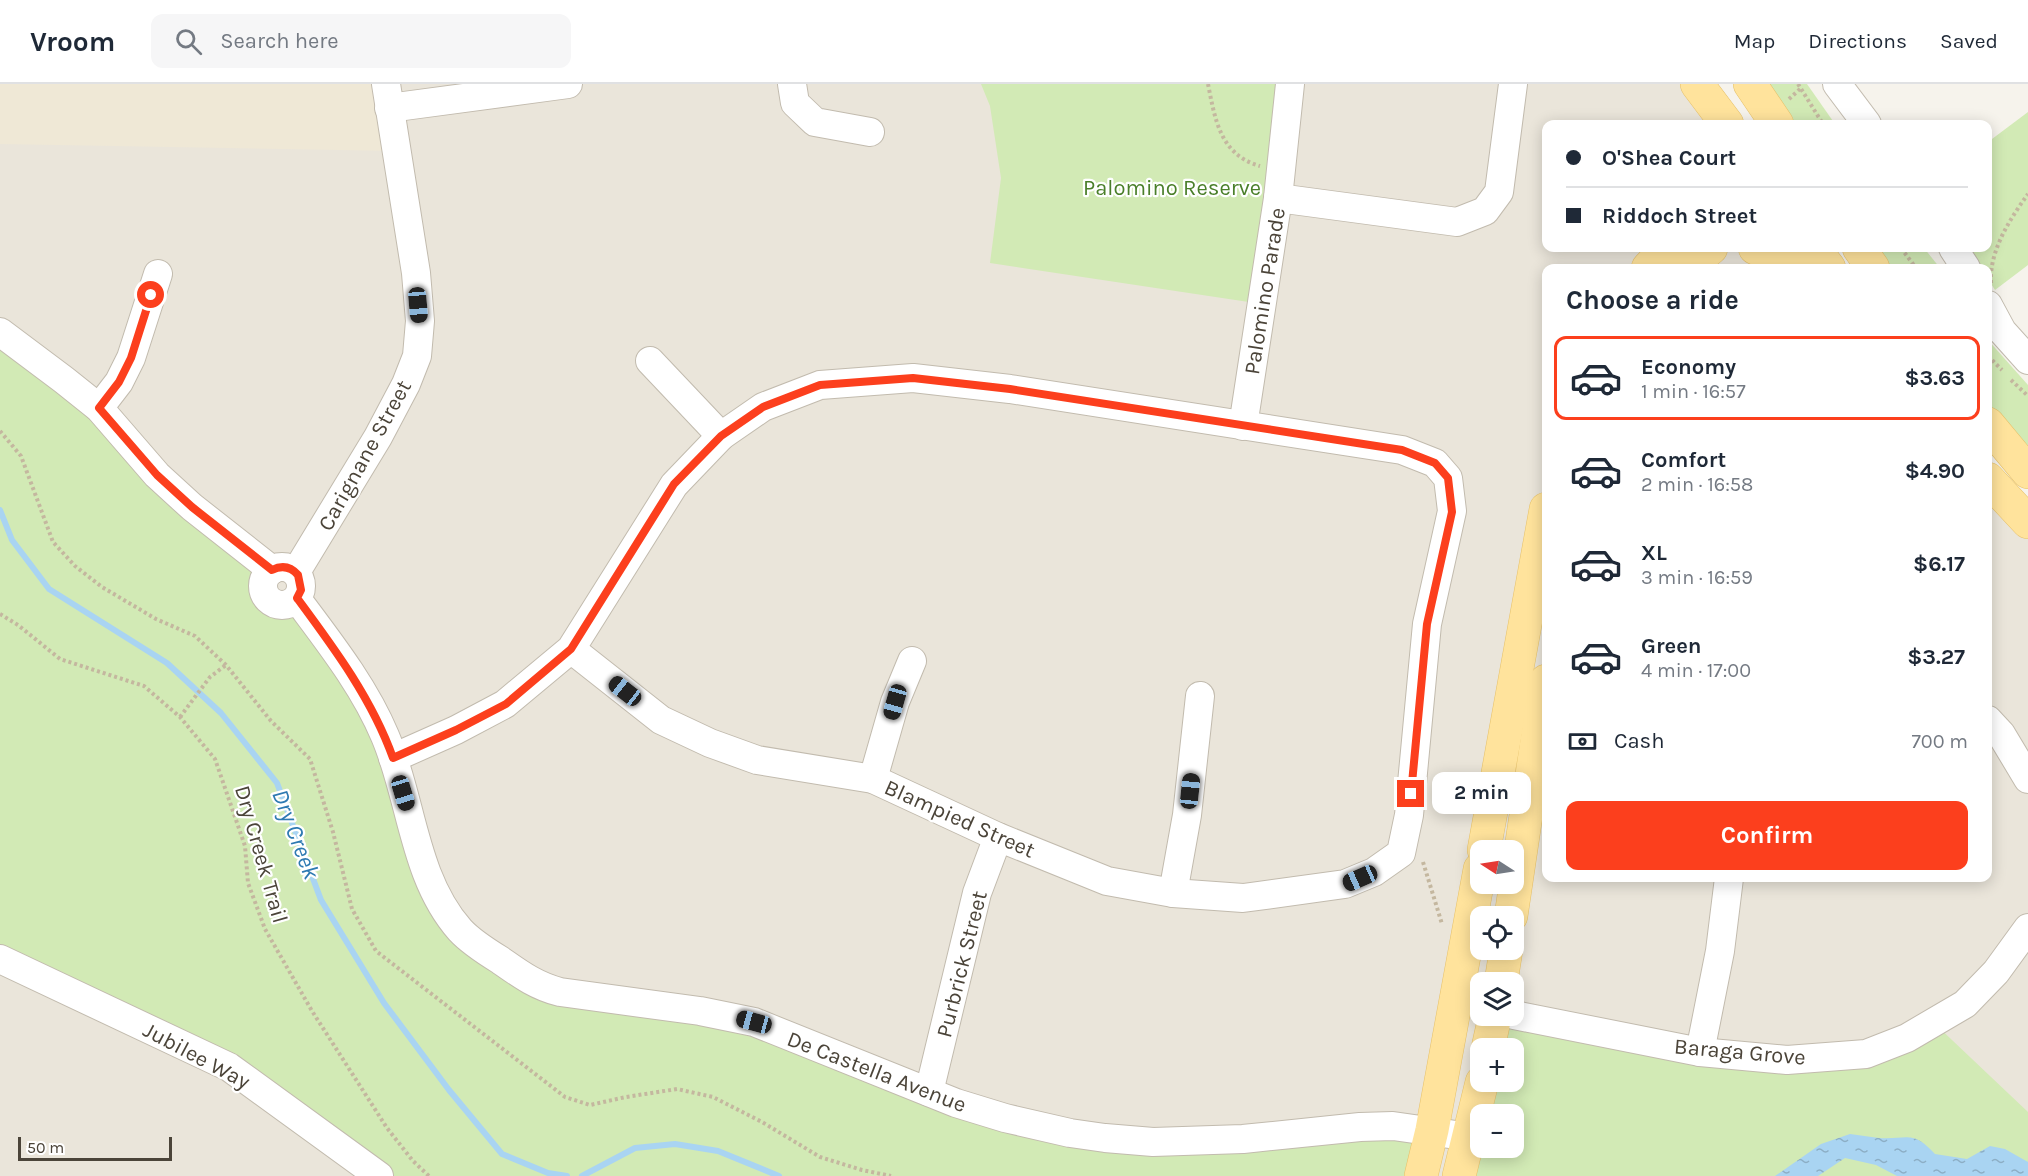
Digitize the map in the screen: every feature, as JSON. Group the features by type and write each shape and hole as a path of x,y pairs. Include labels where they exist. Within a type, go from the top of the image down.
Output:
{"main road":[{"path":"1750,84 1782,113"},
{"path":"1651,264 1663,252"},
{"path":"1692,264 1706,252"},
{"path":"1765,252 1787,264"},
{"path":"1992,429 2028,472"},
{"path":"1992,483 2028,522"},
{"path":"1486,840 1542,531"},
{"path":"1512,906 1542,707"},
{"path":"1422,1176 1476,894"},
{"path":"1459,1176 1470,1137"}],"street":[{"path":"387,96 568,84"},
{"path":"792,84 795,103 815,123 870,132"},
{"name":"Palomino Parade","path":"1243,426 1278,198 1290,84"},
{"path":"1278,198 1456,222 1485,211 1499,192 1513,84"},
{"path":"1837,84 1864,120"},
{"name":"Carignane Street","path":"288,580 378,437 406,384 417,356 420,321 416,273 387,96"},
{"path":"99,408 119,382 131,358 158,274"},
{"path":"1992,304 2002,331 2028,360"},
{"name":"De Castella Avenue","path":"0,332 99,408 157,475 192,507 288,580 362,692 385,736 437,899 461,931 489,953 541,987 560,992 700,1011 754,1022 929,1092 1005,1118 1070,1133 1153,1142 1243,1138 1393,1126 1470,1137"},
{"path":"650,361 721,436"},
{"path":"393,758 456,730 506,704 571,649 674,484 721,436 763,407 820,385 913,378 1010,389 1243,426"},
{"name":"Blampied Street","path":"571,649 661,720 710,743 757,760 873,779 998,837 1107,881 1173,893 1243,898 1346,884 1374,872 1401,853 1409,815 1427,624 1452,512 1448,478 1435,463 1402,450 1243,426"},
{"path":"873,779 895,702 912,661"},
{"path":"1173,893 1187,815 1200,696"},
{"path":"1992,724 2001,734 2028,778"},
{"name":"Purbrick Street","path":"929,1092 977,893 998,837"},
{"path":"1700,1052 1720,951 1729,882"},
{"name":"Baraga Grove","path":"1524,1017 1700,1052 1787,1060 1866,1054 1907,1038 1965,1004 1996,972 2028,928"},
{"name":"Jubilee Way","path":"0,959 229,1067 379,1176"}],"path":[{"path":"1208,84 1219,132 1229,146 1254,164 1281,169"},
{"path":"1782,113 1800,86 1821,120"},
{"path":"1992,268 1998,246 2012,216 2028,194"},
{"name":"Dry Creek Trail","path":"0,614 18,625 60,659 144,686 180,717 215,759 245,846 248,883 265,929 312,1011 387,1128 412,1161 429,1176"},
{"path":"180,717 210,677 226,665"},
{"path":"1420,852 1443,927"}],"shaded area":[{"path":"0,84 1697,84 1724,120 1542,120 1542,252 1817,252 1826,264 1542,264 1542,882 1992,882 1992,483 2028,522 2028,1176 0,1176"},
{"path":"0,84 385,84 396,151 0,144"}],"green space":[{"name":"Palomino Reserve","path":"981,84 1290,84 1262,304 990,263 1001,178 990,106"},
{"path":"1766,84 1807,84 1832,120 1791,120"},
{"path":"2028,112 2028,265 1995,290 1992,285 1992,264 1978,264 1970,252 1992,252 1992,139"},
{"path":"1878,252 1927,252 1937,264 1885,264"},
{"path":"0,332 212,523 292,603 385,736 437,899 541,987 712,1013 917,1087 1153,1142 1432,1130 1421,1176 379,1176 229,1067 0,959"},
{"path":"1992,344 2028,385 2028,456 1992,413"},
{"path":"1524,1020 1787,1060 1933,1022 2028,1112 2028,1176 1458,1176 1470,1125 1470,1158 1524,1158 1524,1104 1475,1104 1478,1092 1524,1092 1524,1038 1490,1038 1493,1026 1524,1026"}],"water":[{"path":"1850,1134 1879,1138 1915,1138 1935,1154 1967,1159 1990,1146 2005,1149 2028,1162 2028,1176 1897,1176 1876,1165 1845,1158 1818,1176 1775,1176 1821,1144"}],"waterway":[{"name":"Dry Creek","path":"0,510 12,540 49,589 167,663 221,713 277,783 321,900 384,1003 449,1090 502,1154 548,1173 567,1176"},
{"name":"Dry Creek","path":"582,1176 635,1148 675,1144 718,1151 779,1176"}],"route":[{"path":"151,295 131,358 119,382 99,408 157,475 192,507 272,570 286,567 296,572 301,590 297,598 334,648 362,692 385,736 393,758 456,730 506,704 571,649 674,484 721,436 763,407 820,385 913,378 1010,389 1402,450 1435,463 1448,478 1452,512 1427,624 1411,794"}]}
